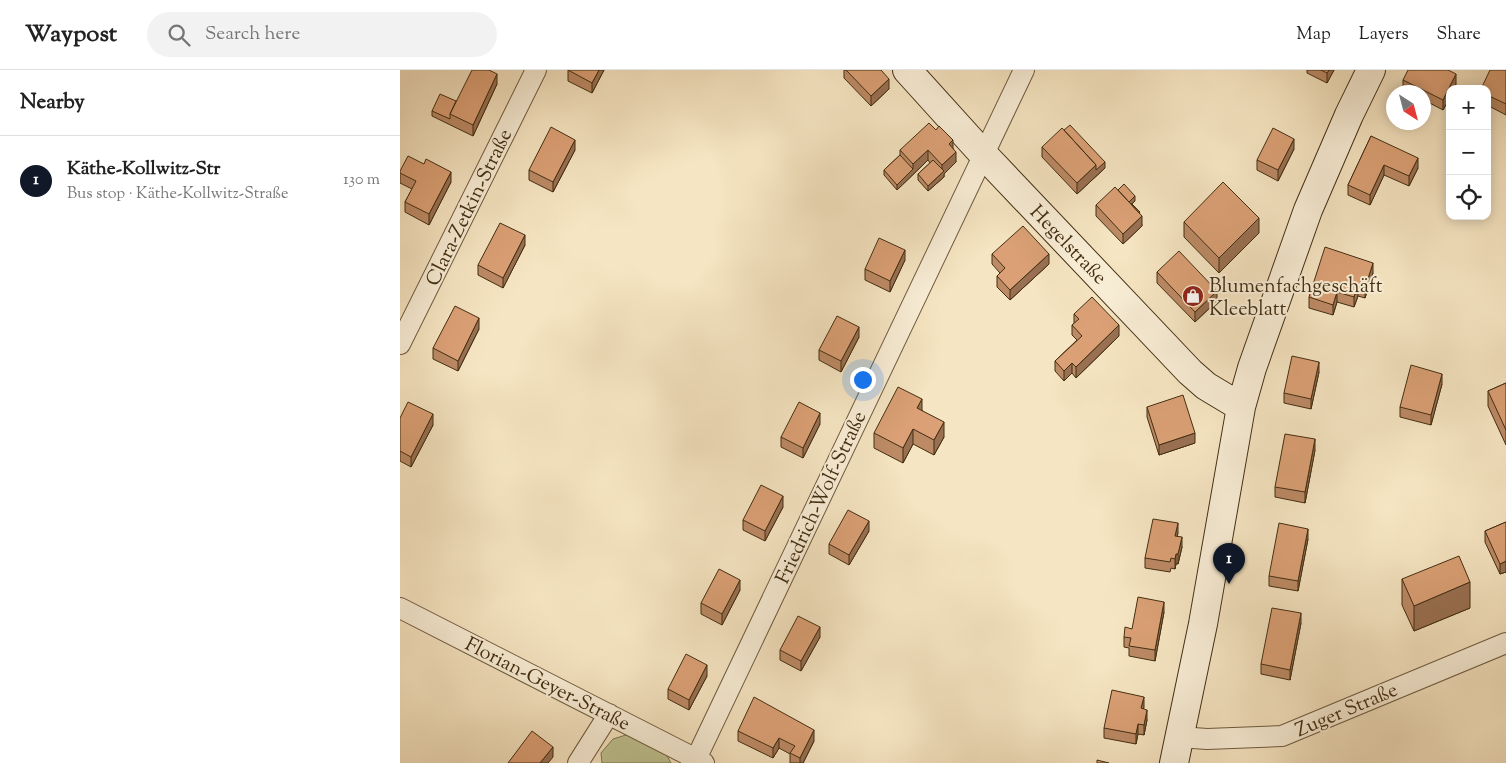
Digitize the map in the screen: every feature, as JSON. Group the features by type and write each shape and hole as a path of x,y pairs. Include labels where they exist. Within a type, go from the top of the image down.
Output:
{"street":[{"name":"Clara-Zetkin-Straße","path":"400,344 536,70"},
{"name":"Hegelstraße","path":"907,70 983,154 1190,372 1213,391 1241,407"},
{"name":"Friedrich-Wolf-Straße","path":"697,762 1024,70"},
{"path":"1174,763 1208,599 1241,407 1265,328 1308,210 1349,115 1371,70"},
{"name":"Florian-Geyer-Straße","path":"400,608 609,714 697,762"},
{"name":"Zuger Straße","path":"1179,737 1207,740 1282,736 1506,643"},
{"path":"578,763 609,714"}],"green space":[{"path":"629,734 666,754 671,763 602,763 601,753 613,739"}],"building":[{"path":"472,70 489,70 497,74 473,125 450,114"},
{"path":"568,70 599,70 592,83"},
{"path":"846,70 881,70 889,79 871,96"},
{"path":"1408,70 1448,70 1456,74 1450,85 1446,85 1446,94 1443,100 1431,94 1431,85 1413,85 1403,80"},
{"path":"1490,70 1506,70 1506,104 1491,97 1491,85 1483,85"},
{"path":"440,94 456,101 450,114 450,119 432,111"},
{"path":"929,123 936,130 939,126 953,140 949,144 956,152 942,165 928,150 913,164 900,150"},
{"path":"1070,125 1105,162 1096,170 1096,165 1064,130"},
{"path":"551,127 575,140 553,182 529,170"},
{"path":"1062,128 1096,165 1077,183 1042,147"},
{"path":"1273,128 1294,139 1278,170 1257,160"},
{"path":"1371,136 1418,158 1409,176 1384,165 1370,195 1348,185"},
{"path":"900,155 913,169 897,185 884,170"},
{"path":"408,156 424,164 426,159 451,172 429,214 405,202 416,181 400,173"},
{"path":"933,160 944,171 928,186 918,174"},
{"path":"1223,182 1259,218 1219,258 1184,222"},
{"path":"1124,184 1135,196 1129,202 1118,190"},
{"path":"1115,187 1142,216 1123,234 1096,205"},
{"path":"500,223 525,235 503,278 478,265"},
{"path":"1023,226 1049,254 1010,290 997,276 1005,268 992,254"},
{"path":"879,238 905,250 890,281 865,269"},
{"path":"1325,247 1373,263 1365,288 1358,285 1354,297 1337,292 1333,305 1309,297"},
{"path":"1179,251 1217,291 1195,312 1157,272"},
{"path":"1092,297 1119,325 1076,367 1072,363 1064,371 1055,361 1082,336 1072,325 1079,319 1074,314"},
{"path":"455,306 479,318 458,361 433,348"},
{"path":"837,316 859,327 841,361 819,350"},
{"path":"1292,356 1319,362 1311,399 1284,393"},
{"path":"1411,365 1442,374 1431,415 1400,407"},
{"path":"1506,383 1506,430 1488,391"},
{"path":"898,387 922,399 917,408 944,422 934,440 913,429 903,448 874,433"},
{"path":"1183,395 1195,433 1159,445 1147,407"},
{"path":"408,402 433,414 411,457 400,451 400,418"},
{"path":"799,402 820,413 803,448 781,437"},
{"path":"1285,434 1315,439 1305,492 1275,487"},
{"path":"761,485 783,496 765,531 743,520"},
{"path":"848,510 869,521 849,555 829,544"},
{"path":"1153,519 1178,523 1175,536 1182,537 1178,554 1176,554 1175,559 1171,558 1170,562 1145,558"},
{"path":"1506,522 1506,561 1500,564 1485,531"},
{"path":"1279,523 1308,529 1298,581 1269,576"},
{"path":"1459,556 1470,582 1414,606 1402,579"},
{"path":"719,569 740,580 722,614 701,603"},
{"path":"1138,597 1164,602 1155,650 1129,646 1131,638 1124,637 1125,627 1132,629"},
{"path":"1272,608 1301,613 1290,670 1261,664"},
{"path":"798,616 820,627 801,661 780,650"},
{"path":"686,654 707,665 689,700 668,689"},
{"path":"1112,690 1144,697 1141,708 1147,710 1144,725 1138,724 1136,734 1104,728"},
{"path":"754,697 814,730 800,758 790,753 795,746 779,738 773,748 738,731"},
{"path":"532,731 553,747 540,763 508,763"},
{"path":"1097,760 1109,763 1097,763"}],"place":[{"name":"Blumenfachgeschäft Kleeblatt","path":"1193,296"},
{"name":"Käthe-Kollwitz-Str","path":"1229,584"}]}
